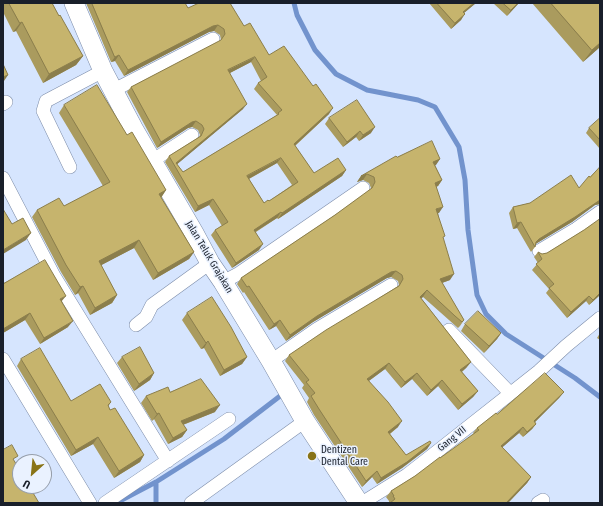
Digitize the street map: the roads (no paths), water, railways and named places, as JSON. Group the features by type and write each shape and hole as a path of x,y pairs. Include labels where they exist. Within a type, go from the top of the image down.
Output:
{"street":[{"name":"Jalan Teluk Grajakan","path":"74,3 103,71 133,128 210,263 271,361 304,421 359,503"},
{"path":"114,90 213,39"},
{"path":"70,167 43,111 44,104 46,101 103,71"},
{"path":"152,161 192,135"},
{"path":"3,178 54,276 168,460"},
{"path":"223,282 238,274 363,188"},
{"path":"539,251 576,229 600,212"},
{"path":"136,325 146,317 152,305 210,263"},
{"path":"271,361 317,330 391,285"},
{"name":"Gang VII","path":"362,503 407,475 538,371 600,318"},
{"path":"449,330 510,393"},
{"path":"3,359 90,503"},
{"path":"105,503 229,419"},
{"path":"191,503 304,421"}],"waterway":[{"path":"294,3 297,15 315,50 336,74 367,90 418,100 435,107 459,147 465,180 468,230 477,295 486,314 506,334 575,378 600,397"},
{"path":"116,503 156,482 224,439 284,393"},
{"path":"156,482 156,503"}],"place":[{"name":"Dentizen Dental Care","path":"312,456"}]}
